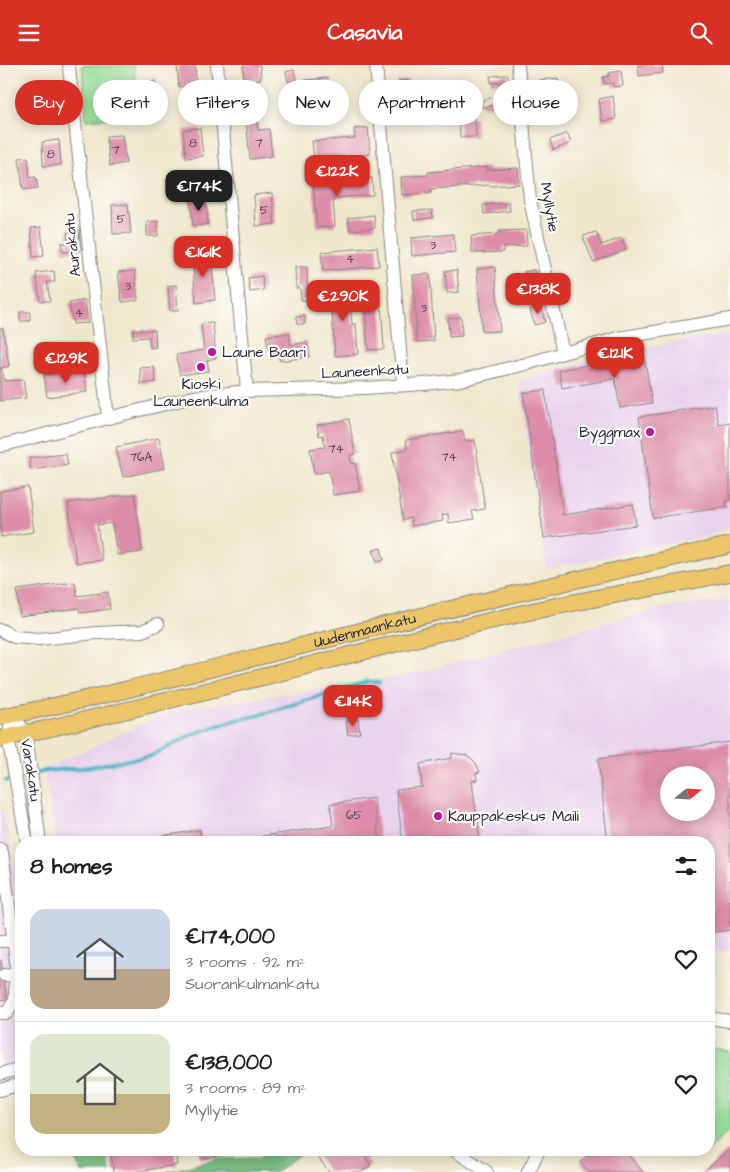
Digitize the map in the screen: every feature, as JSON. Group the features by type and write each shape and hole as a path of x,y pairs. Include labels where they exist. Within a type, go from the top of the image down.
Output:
{"main road":[{"name":"Uudenmaankatu","path":"7,716 166,680 539,587 730,545"},
{"name":"Uudenmaankatu","path":"6,743 26,734 511,616 572,602 730,573"}],"street":[{"path":"217,65 247,391"},
{"path":"376,65 404,385"},
{"name":"Myllytie","path":"518,65 530,200 563,353"},
{"name":"Aurakatu","path":"69,68 108,418"},
{"name":"Launeenkatu","path":"0,446 194,397 247,391 365,388 460,380 619,338 730,319"},
{"path":"1,629 14,637 39,639 142,631 158,624"},
{"name":"Varakatu","path":"7,716 26,734 39,836"},
{"name":"Varakatu","path":"7,716 6,743 26,836"},
{"path":"0,849 2,852 3,886 12,915 15,950"},
{"path":"0,941 14,941"},
{"path":"4,975 15,976"},
{"path":"0,1013 7,1013 15,1000"},
{"path":"715,1019 730,1021"},
{"path":"0,1074 15,1070"},
{"path":"0,1090 15,1086"},
{"path":"463,1156 484,1171"},
{"path":"528,1172 535,1156"}],"shaded area":[{"path":"730,334 730,527 707,536 546,569 519,381 611,354"},
{"path":"730,600 730,951 715,951 715,836 55,836 44,769 171,711 401,677 662,608"},
{"path":"0,809 6,822 15,874 13,895 15,901 15,1066 0,1070"}],"green space":[{"path":"82,65 134,65 135,80 93,80 93,119 86,120"},
{"path":"715,1049 730,1052 730,1130 715,1144"},
{"path":"75,1156 108,1156 110,1172 81,1172"},
{"path":"262,1156 297,1156 276,1172 167,1172 217,1159 259,1158"}],"building":[{"path":"177,65 195,65 196,80 178,80"},
{"path":"243,65 260,65 261,79 244,80"},
{"path":"638,65 662,65 663,73 639,76"},
{"path":"294,70 297,80 288,80 286,72"},
{"path":"621,71 623,86 613,87 613,83 604,84 603,77 609,76 609,73"},
{"path":"508,75 508,80 493,80 493,83 491,83 490,76"},
{"path":"327,78 327,80 305,80"},
{"path":"558,78 558,80 540,80"},
{"path":"613,96 616,119 602,121 599,99"},
{"path":"493,97 493,105 483,108 483,100"},
{"path":"247,125 258,125 258,130 269,129 272,156 250,159"},
{"path":"459,125 475,125 476,137 460,137"},
{"path":"200,128 203,156 186,158 183,130"},
{"path":"368,128 370,154 314,159 312,141 355,138 354,129"},
{"path":"567,133 571,143 553,150 550,140"},
{"path":"122,135 126,163 110,166 106,136"},
{"path":"59,140 61,165 43,166 42,142"},
{"path":"28,157 30,178 36,177 38,188 23,190 19,158"},
{"path":"488,167 488,170 518,168 519,184 431,189 431,193 402,195 401,177 428,175 428,172"},
{"path":"372,178 373,195 333,198 335,226 317,227 313,183"},
{"path":"272,193 275,224 256,226 254,195"},
{"path":"190,199 206,199 208,224 193,226"},
{"path":"509,203 510,211 484,214 483,205"},
{"path":"128,204 131,233 113,234 112,205"},
{"path":"432,210 433,218 414,220 413,211"},
{"path":"374,215 375,228 350,230 348,218"},
{"path":"158,221 158,236 147,236 147,222"},
{"path":"41,227 44,256 33,257 31,228"},
{"path":"526,230 527,246 503,247 503,252 472,253 471,236 499,234 499,231"},
{"path":"79,231 81,250 63,252 61,243 69,243 67,232"},
{"path":"596,232 601,245 621,238 626,250 593,262 583,236"},
{"path":"453,234 455,252 412,256 411,238"},
{"path":"377,247 379,266 323,271 321,252"},
{"path":"211,254 215,300 196,303 192,255"},
{"path":"295,267 307,267 308,300 301,300 300,288 296,288"},
{"path":"495,267 500,331 482,332 477,269"},
{"path":"457,270 459,292 447,293 445,271"},
{"path":"534,270 538,289 528,291 524,272"},
{"path":"54,271 55,282 47,282 50,301 40,301 36,273"},
{"path":"135,271 138,300 122,302 118,272"},
{"path":"430,274 434,341 417,342 413,275"},
{"path":"262,276 264,290 250,292 248,278"},
{"path":"176,285 178,311 170,311 168,286"},
{"path":"349,285 352,324 356,324 358,354 335,356 330,286"},
{"path":"85,300 88,323 73,324 69,303"},
{"path":"381,302 384,349 368,350 365,303"},
{"path":"541,306 545,322 534,325 530,309"},
{"path":"20,312 30,312 30,321 20,321"},
{"path":"305,316 305,324 297,324 296,317"},
{"path":"461,317 462,336 449,337 448,318"},
{"path":"213,323 216,358 207,360 209,371 180,375 176,355 204,350 201,324"},
{"path":"0,328 3,328 9,366 1,368 5,381 23,380 26,398 0,401"},
{"path":"133,330 155,330 156,347 150,348 149,337 133,338"},
{"path":"289,333 291,345 307,342 309,357 280,361 279,356 270,357 266,336"},
{"path":"644,355 652,403 620,408 615,379 562,388 559,370"},
{"path":"154,367 156,382 141,384 140,368"},
{"path":"84,370 87,392 47,397 44,375"},
{"path":"545,390 563,515 633,504 636,525 544,538 523,393"},
{"path":"715,405 719,425 730,423 730,500 726,501 727,507 653,518 639,417"},
{"path":"349,419 355,454 350,455 351,464 355,463 360,491 333,495 329,471 314,474 310,449 325,447 323,435 319,436 317,425"},
{"path":"463,431 465,441 475,440 485,509 472,511 474,519 449,523 448,514 442,515 443,521 412,526 411,518 403,520 392,452 407,449 406,440"},
{"path":"159,438 165,468 123,477 116,447"},
{"path":"66,454 68,465 31,470 29,458"},
{"path":"28,487 34,532 1,537 0,491"},
{"path":"135,494 142,552 117,555 112,523 97,525 102,560 76,563 68,503"},
{"path":"381,548 384,560 377,562 373,550"},
{"path":"75,582 77,596 108,592 110,609 80,613 79,608 20,616 17,590"},
{"path":"358,719 360,733 348,735 346,721"},
{"path":"730,742 730,930 715,932 715,836 607,836 598,759"},
{"name":"Kauppakeskus Maili","path":"452,753 466,755 476,763 480,772 476,773 477,780 472,781 479,836 402,836 396,790 422,787 420,764 452,758"},
{"path":"374,798 379,836 262,836 333,826 330,804"},
{"path":"200,830 201,836 161,836"},
{"path":"0,960 7,999 0,1000"},
{"path":"730,1149 730,1172 703,1172"},
{"path":"111,1156 176,1156 177,1165 134,1172 114,1172"},
{"path":"201,1156 218,1156 201,1159"},
{"path":"317,1156 364,1156 371,1165 362,1172 329,1172"},
{"path":"587,1156 629,1156 643,1172 589,1172 580,1162"}],"waterway":[{"path":"6,781 46,771 82,768 151,756 193,734 232,721 256,716 369,681 379,683"}],"place":[{"name":"Laune Baari","path":"212,352"},
{"name":"Kioski Launeenkulma","path":"201,367"},
{"name":"Byggmax","path":"650,432"},
{"name":"Kauppakeskus Maili","path":"438,816"}]}
